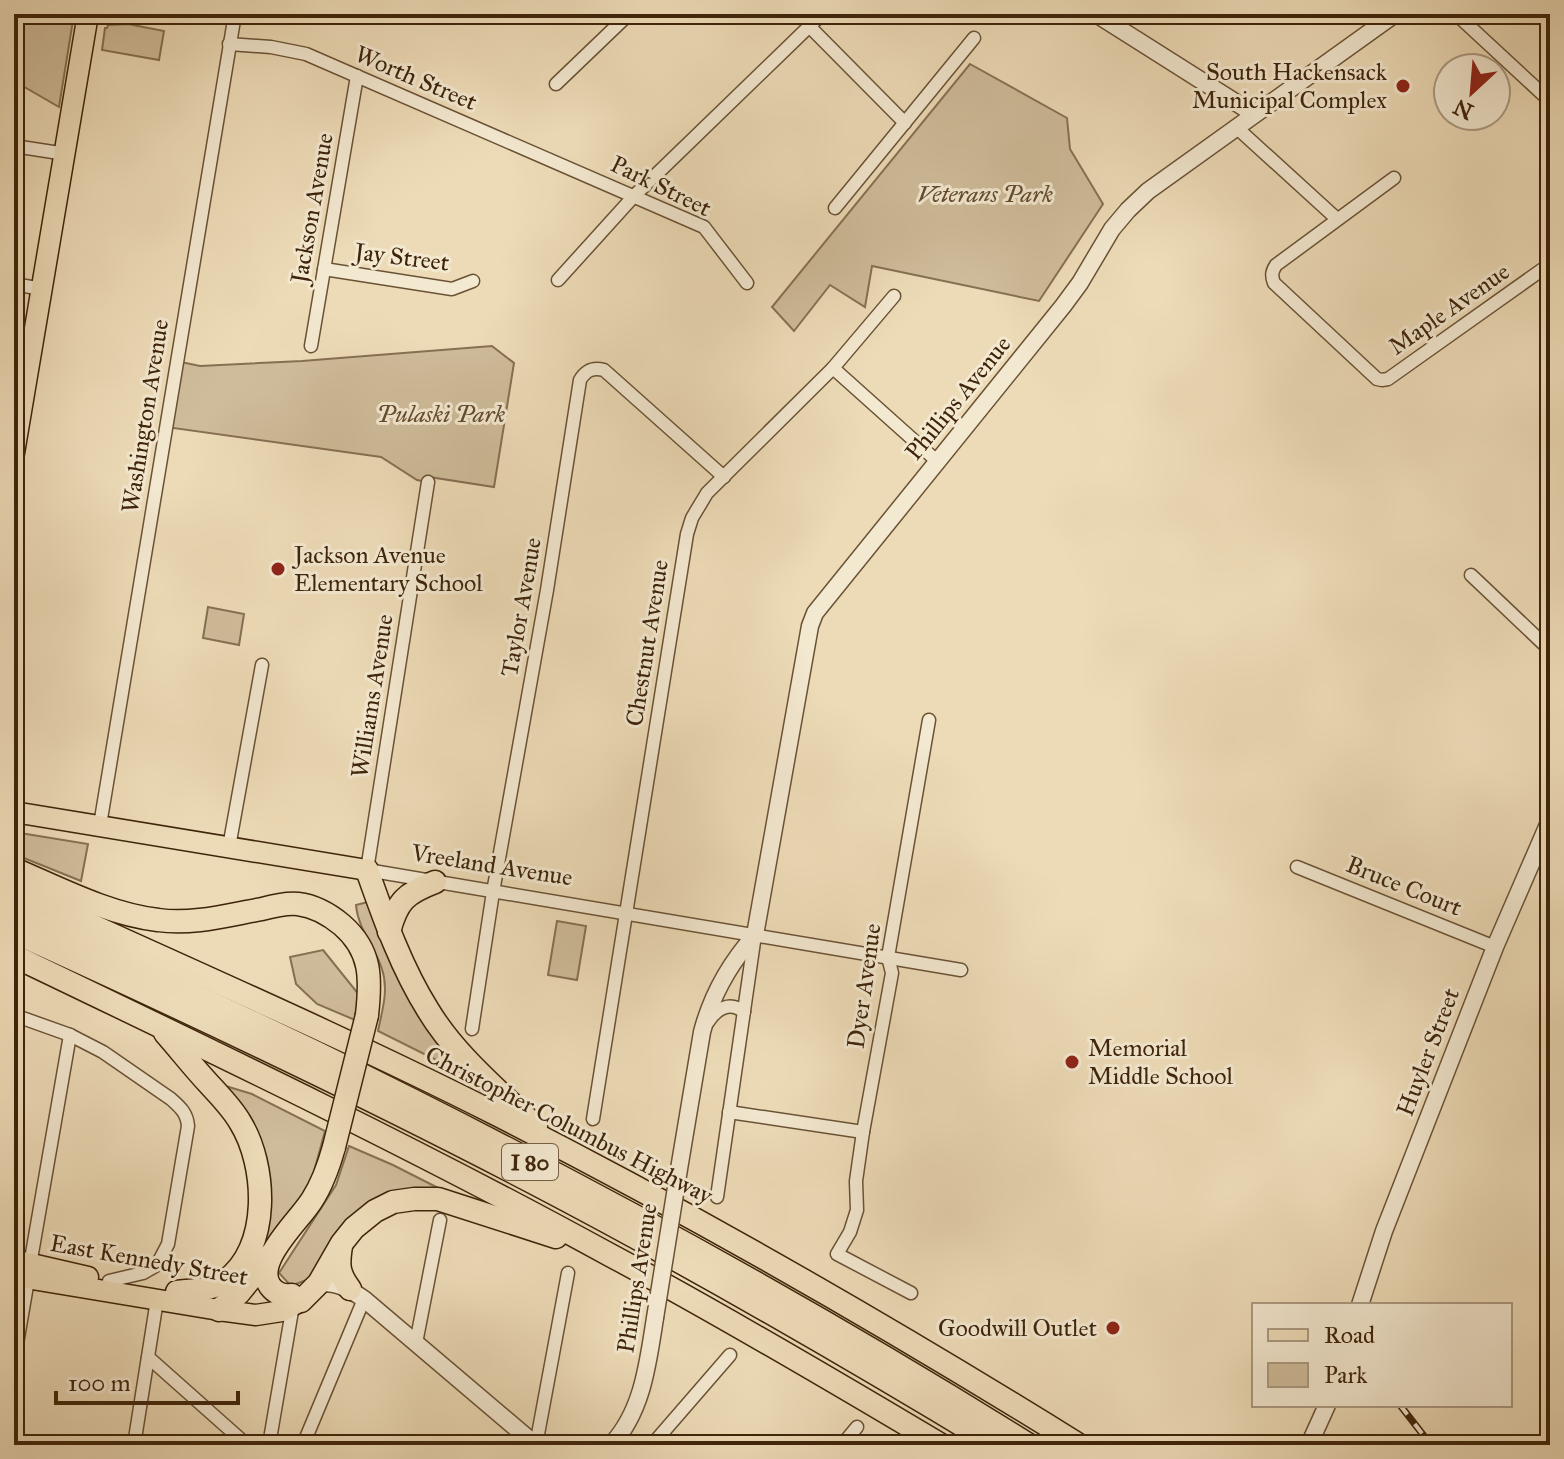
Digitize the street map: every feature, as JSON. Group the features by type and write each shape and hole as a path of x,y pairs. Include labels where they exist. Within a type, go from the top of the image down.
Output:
{"highway":[{"path":"14,869 104,907 160,920 189,922 298,904 328,914 351,933 367,959 371,982 367,1015 326,1173 314,1197 278,1246 224,1306"},
{"path":"367,870 411,981 439,1027 476,1069 554,1144"},
{"path":"389,932 403,898 435,882"},
{"name":"Christopher Columbus Highway","path":"14,890 405,1070 554,1144 799,1278 1079,1445"},
{"name":"Christopher Columbus Highway","path":"14,912 316,1053 526,1159 784,1299 1029,1445"},
{"name":"I 80","path":"14,932 291,1061 534,1183 762,1308 995,1445"},
{"name":"I 80","path":"14,956 375,1132 610,1255 800,1361 941,1445"},
{"path":"158,1025 241,1123 251,1145 260,1179 258,1221 242,1262 225,1280 215,1285 167,1296"},
{"path":"278,1246 266,1267 267,1280 277,1293 295,1300 319,1283 354,1228 375,1211 393,1202 438,1199 610,1255"},
{"path":"342,1243 338,1264 341,1278 357,1294"}],"main road":[{"path":"15,445 88,14"},
{"name":"Vreeland Avenue","path":"14,812 367,870"},
{"name":"East Kennedy Street","path":"22,1270 224,1306 256,1315 282,1311 295,1300"},
{"name":"East Kennedy Street","path":"22,1270 109,1281 167,1296"}],"street":[{"name":"Washington Avenue","path":"100,825 235,14"},
{"path":"556,84 629,14"},
{"path":"558,280 634,196 822,14"},
{"name":"Phillips Avenue","path":"717,1197 755,935 810,626 815,613 1063,306 1112,229 1128,210 1167,176 1395,14"},
{"path":"1456,14 1550,101"},
{"path":"1103,16 1254,114"},
{"path":"809,26 905,123"},
{"path":"835,208 974,38"},
{"name":"Worth Street","path":"229,44 287,49 306,54 536,154"},
{"name":"Jackson Avenue","path":"311,346 357,76"},
{"path":"1236,127 1337,219 1394,178"},
{"path":"14,146 66,154"},
{"name":"Park Street","path":"536,154 704,227 747,283"},
{"name":"Maple Avenue","path":"1337,219 1277,264 1272,270 1274,283 1372,377 1382,380 1388,379 1550,264"},
{"name":"Jay Street","path":"324,269 452,289 473,281"},
{"path":"14,284 42,289"},
{"name":"Chestnut Avenue","path":"593,1119 687,534 707,493 833,368 894,296"},
{"name":"Taylor Avenue","path":"472,1029 583,374 597,368 604,370 724,477"},
{"path":"833,368 938,462"},
{"name":"Williams Avenue","path":"367,870 428,482"},
{"path":"1471,575 1550,650"},
{"path":"229,847 262,665"},
{"name":"Dyer Avenue","path":"911,1293 837,1254 855,1220 858,1202 856,1181 863,1132 892,973 888,957 929,720"},
{"name":"Huyler Street","path":"1361,1303 1384,1231 1495,947 1550,820"},
{"name":"Bruce Court","path":"1297,867 1495,947"},
{"name":"Vreeland Avenue","path":"367,870 961,970"},
{"name":"Phillips Avenue","path":"611,1445 630,1417 647,1366 702,1032 715,991 755,935"},
{"path":"702,1032 719,1009 729,1005 744,1012"},
{"path":"14,1015 70,1035 103,1052 171,1099 180,1107 188,1123 168,1244 157,1265 143,1273 109,1281"},
{"path":"14,1361 22,1270 70,1035"},
{"path":"729,1112 863,1132"},
{"path":"416,1343 440,1220"},
{"path":"319,1283 335,1284 357,1294 536,1445 568,1273"},
{"name":"East Kennedy Street","path":"295,1300 323,1294 357,1294"},
{"path":"309,1442 357,1294"},
{"path":"134,1445 148,1357 167,1296"},
{"path":"269,1445 295,1300"},
{"path":"652,1445 730,1355"},
{"path":"148,1357 247,1445"},
{"path":"1309,1445 1326,1407"},
{"path":"842,1445 857,1427"}],"green space":[{"path":"14,14 74,14 59,107 14,81"},
{"path":"128,24 164,31 159,60 102,50 108,25"},
{"name":"Veterans Park","path":"970,64 1067,118 1070,149 1103,204 1039,301 872,266 865,307 830,285 794,331 772,307"},
{"name":"Pulaski Park","path":"492,346 514,363 494,487 429,477 428,482 417,480 381,457 166,427 176,361 200,366"},
{"path":"208,607 244,614 239,645 203,638"},
{"path":"14,832 88,844 81,881 14,854"},
{"path":"372,901 466,1075 378,1031 384,1000 384,977 360,922 356,905"},
{"path":"557,921 586,926 577,980 548,975"},
{"path":"323,950 360,996 355,1020 317,1004 296,984 290,957"},
{"path":"219,1084 252,1094 325,1131 310,1186 254,1261 269,1207"},
{"path":"349,1146 450,1194 398,1192 373,1200 343,1224 309,1279 291,1286 279,1273 336,1185"}],"railway":[{"path":"1402,1407 1431,1445"}],"place":[{"name":"South Hackensack Municipal Complex","path":"1403,86"},
{"name":"Jackson Avenue Elementary School","path":"278,569"},
{"name":"Memorial Middle School","path":"1072,1062"},
{"name":"Goodwill Outlet","path":"1113,1328"}]}
